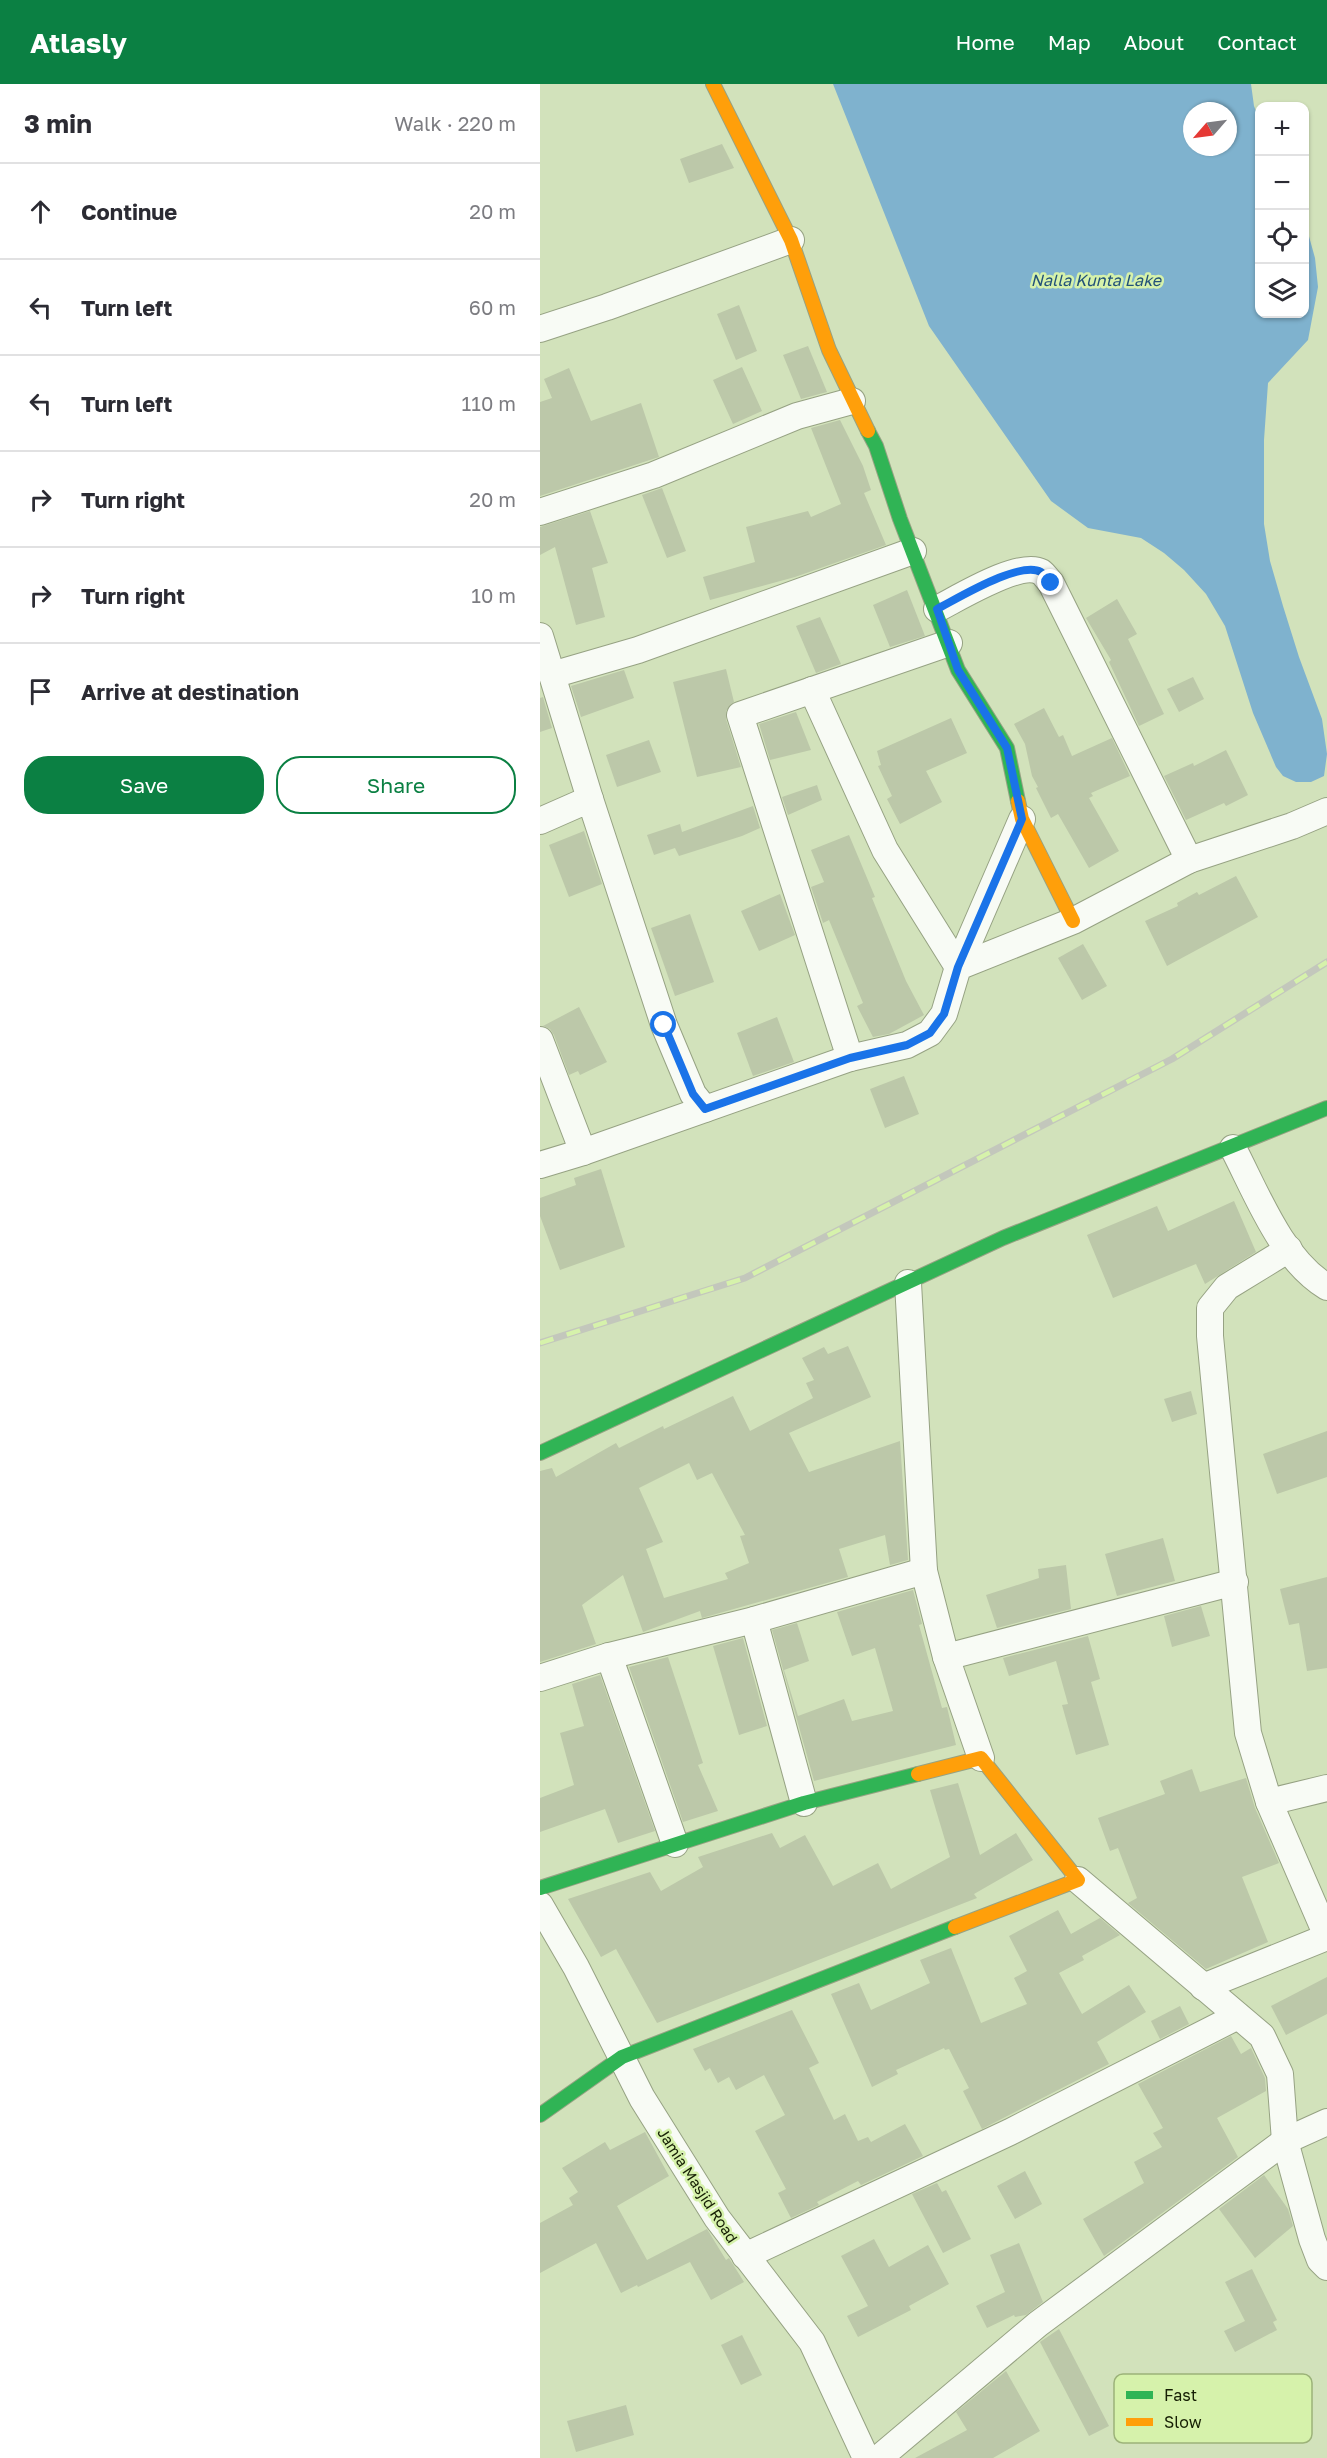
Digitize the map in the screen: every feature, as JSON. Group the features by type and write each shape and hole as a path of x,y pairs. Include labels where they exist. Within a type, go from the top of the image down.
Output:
{"street":[{"path":"713,84 791,240 829,350 876,446 958,670 1007,748 1022,819 1073,921"},
{"path":"540,329 607,308 791,240"},
{"path":"540,512 654,475 797,416 852,401"},
{"path":"552,675 648,646 913,551"},
{"path":"937,609 1008,574 1025,570 1041,572 1051,583 1189,860"},
{"path":"540,636 590,799 674,1052 693,1094 705,1109"},
{"path":"850,1058 740,715 948,643"},
{"path":"812,690 885,850 958,967"},
{"path":"540,821 590,799"},
{"path":"958,967 1073,921 1189,860 1292,826 1327,811"},
{"path":"540,1165 850,1058 907,1045 930,1033 944,1014 958,967 1022,819"},
{"path":"540,1040 583,1152"},
{"path":"540,1453 1003,1238 1233,1148 1327,1108"},
{"path":"1233,1148 1279,1237 1316,1280 1327,1287"},
{"path":"1203,1987 1327,1937 1269,1802 1248,1733 1210,1336 1210,1308 1227,1287 1289,1249"},
{"path":"908,1283 924,1571 946,1658 981,1758 1078,1880 1262,2036 1280,2074 1284,2141 1312,2239 1320,2260 1327,2267"},
{"path":"540,1678 609,1656 754,1620 924,1571"},
{"path":"946,1658 1235,1582"},
{"path":"754,1620 804,1803"},
{"path":"609,1656 675,1844"},
{"path":"540,1888 804,1803 981,1758"},
{"path":"1269,1802 1327,1788"},
{"path":"540,2115 622,2057 1078,1880"},
{"name":"Jamia Masjid Road","path":"544,1921 576,1967 642,2098 717,2218 812,2342 866,2458"},
{"path":"745,2256 1010,2132 1238,2016"},
{"path":"879,2458 1038,2324 1284,2141 1327,2122"}],"water":[{"name":"Nalla Kunta Lake","path":"833,84 1251,84 1255,109 1255,318 1309,318 1309,236 1315,258 1318,287 1308,340 1268,383 1264,440 1264,524 1270,561 1283,606 1322,719 1327,754 1324,776 1311,782 1296,782 1283,776 1276,767 1253,713 1225,626 1206,594 1184,570 1141,538 1088,528 1051,501 929,326"}],"building":[{"path":"722,144 734,168 689,183 680,159"},
{"path":"739,305 757,351 736,360 717,314"},
{"path":"808,346 827,392 801,399 783,355"},
{"path":"742,367 762,411 733,424 713,380"},
{"path":"569,368 591,421 641,403 659,457 540,496 540,402 552,398 544,379"},
{"path":"840,420 863,466 871,490 864,493 886,545 795,577 710,600 703,577 755,562 746,527 808,511 811,517 841,504 811,428"},
{"path":"662,488 686,551 667,558 642,495"},
{"path":"590,511 608,563 592,568 605,617 576,625 555,547 540,555 540,527"},
{"path":"907,590 925,636 890,647 873,605"},
{"path":"1117,599 1137,634 1128,639 1164,714 1139,726 1109,662 1111,660 1086,618"},
{"path":"820,617 841,664 816,673 796,626"},
{"path":"726,669 734,702 726,711 726,719 741,767 697,777 673,682"},
{"path":"624,670 634,698 581,717 571,686"},
{"path":"1193,677 1204,699 1179,712 1167,689"},
{"path":"543,697 552,728 540,732 540,698"},
{"path":"1044,708 1059,737 1063,735 1072,756 1112,738 1130,776 1091,793 1093,796 1089,798 1119,851 1089,868 1058,814 1051,818 1036,788 1038,787 1032,776 1025,744 1014,724"},
{"path":"796,712 811,750 770,760 759,724"},
{"path":"951,718 967,753 926,771 942,802 900,824 887,799 892,796 878,766 881,765 877,751"},
{"path":"649,740 661,772 617,787 606,755"},
{"path":"1226,750 1248,795 1226,806 1224,803 1186,820 1164,776 1193,763 1194,766"},
{"path":"817,785 822,800 788,815 782,797"},
{"path":"753,806 760,828 679,856 675,848 654,855 647,835 680,824 682,832"},
{"path":"584,831 602,884 569,897 549,845"},
{"path":"849,835 906,981 924,1015 889,1034 873,1037 857,1006 863,1003 829,920 823,923 811,887 824,882 811,850"},
{"path":"1236,876 1258,917 1167,966 1145,921 1178,906 1177,903 1197,892 1199,895"},
{"path":"780,894 795,935 759,951 741,911"},
{"path":"690,914 714,982 675,996 651,928"},
{"path":"1083,944 1107,986 1082,1000 1058,958"},
{"path":"579,1007 607,1062 580,1075 578,1071 569,1075 554,1035 550,1029 543,1026"},
{"path":"777,1017 794,1062 753,1076 737,1033"},
{"path":"904,1076 919,1114 885,1128 870,1089"},
{"path":"601,1169 625,1247 560,1270 540,1216 540,1198 576,1185 574,1178"},
{"path":"1234,1201 1256,1252 1205,1284 1196,1264 1113,1298 1087,1235 1157,1206 1168,1231"},
{"path":"848,1346 871,1397 789,1433 809,1472 900,1441 908,1560 890,1565 885,1535 839,1549 848,1577 702,1618 700,1611 643,1632 623,1575 582,1605 596,1644 540,1662 540,1471 552,1468 556,1477 616,1443 619,1448 733,1396 750,1431 813,1398 806,1383 814,1380 802,1358 824,1347 828,1354","holes":["689,1463 697,1480 712,1473 745,1535 740,1536 749,1563 725,1573 728,1579 664,1598 646,1549 663,1542 639,1488"]},
{"path":"1191,1391 1197,1414 1172,1422 1164,1399"},
{"path":"1327,1431 1327,1477 1277,1494 1263,1454"},
{"path":"1163,1538 1175,1581 1117,1596 1105,1554"},
{"path":"1066,1565 1071,1609 997,1628 986,1595 1039,1578 1038,1569"},
{"path":"1327,1577 1327,1668 1307,1671 1299,1623 1289,1625 1280,1589"},
{"path":"913,1590 922,1624 919,1625 942,1708 947,1707 956,1745 814,1781 772,1630 797,1623 809,1661 784,1670 798,1716 844,1699 852,1721 893,1711 875,1648 852,1656 837,1612"},
{"path":"1201,1606 1210,1636 1172,1647 1164,1616"},
{"path":"1088,1636 1100,1679 1091,1682 1109,1745 1076,1755 1062,1705 1068,1704 1056,1661 1009,1676 1003,1658"},
{"path":"743,1638 767,1726 739,1735 713,1646"},
{"path":"668,1657 703,1763 698,1765 718,1811 683,1822 629,1667"},
{"path":"600,1675 655,1831 618,1843 605,1809 540,1832 540,1798 574,1785 560,1733 584,1726 572,1684"},
{"path":"1192,1769 1200,1792 1246,1778 1255,1808 1279,1863 1242,1877 1268,1942 1206,1969 1128,1903 1137,1898 1118,1848 1110,1851 1098,1818 1165,1794 1160,1781"},
{"path":"958,1783 980,1855 1016,1833 1033,1860 974,1894 977,1898 657,2023 616,1949 601,1957 568,1899 650,1872 661,1891 703,1867 698,1857 772,1833 780,1848 805,1835 833,1886 878,1863 891,1889 950,1857 930,1790"},
{"path":"1058,1910 1071,1934 1100,1918 1120,1935 1082,1956 1084,1960 1059,1973 1082,2014 1129,1985 1146,2012 1097,2042 1109,2064 982,2129 963,2091 969,2088 949,2049 944,2048 896,2070 898,2074 872,2087 831,1994 859,1983 871,2010 930,1983 920,1960 951,1948 981,2023 1027,2004 1014,1978 1027,1971 1009,1936"},
{"path":"1327,1977 1327,2014 1286,2035 1271,2006"},
{"path":"1180,2006 1189,2024 1160,2039 1151,2021"},
{"path":"792,2010 819,2063 809,2068 834,2120 845,2114 858,2141 868,2137 871,2142 905,2124 923,2156 861,2185 858,2181 817,2202 819,2205 791,2218 778,2193 786,2189 755,2131 785,2115 764,2075 736,2090 729,2077 718,2083 710,2068 705,2071 693,2049"},
{"path":"1231,2036 1241,2054 1251,2048 1265,2078 1266,2091 1217,2118 1238,2157 1104,2256 1083,2219 1144,2183 1134,2162 1162,2147 1153,2133 1163,2128 1138,2084"},
{"path":"645,2132 669,2176 617,2206 647,2260 707,2229 726,2260 729,2258 744,2282 711,2300 690,2262 621,2293 596,2243 540,2273 540,2223 573,2205 569,2198 578,2192 562,2168 605,2142 610,2150"},
{"path":"1025,2171 1042,2204 1015,2219 997,2186"},
{"path":"1264,2175 1288,2209 1293,2226 1255,2258 1219,2209"},
{"path":"937,2183 942,2192 946,2190 971,2239 943,2253 912,2194"},
{"path":"874,2239 889,2267 928,2245 949,2284 909,2306 911,2310 858,2337 847,2316 868,2306 841,2256"},
{"path":"1019,2243 1043,2302 1026,2315 1015,2317 1014,2315 987,2328 976,2306 1005,2292 990,2255"},
{"path":"1252,2269 1277,2320 1273,2322 1277,2330 1235,2352 1224,2331 1245,2321 1225,2282"},
{"path":"1059,2329 1109,2426 1089,2436 1040,2342"},
{"path":"742,2335 762,2375 741,2385 721,2345"},
{"path":"1006,2371 1040,2431 993,2458 915,2458 967,2430 956,2412"},
{"path":"626,2405 634,2435 576,2452 567,2421"}],"railway":[{"path":"540,1343 745,1278 1172,1059 1327,962"}],"traffic: fast":[{"path":"868,431 876,446 900,519 958,670 1007,748 1018,801"},
{"path":"540,1453 1003,1238 1327,1108"},
{"path":"540,1888 804,1803 918,1774"},
{"path":"540,2115 622,2057 955,1927"}],"traffic: slow":[{"path":"713,84 791,240 829,350 868,431"},
{"path":"1018,801 1022,819 1073,921"},
{"path":"918,1774 981,1758 1078,1880 955,1927"}],"route":[{"path":"664,1025 677,1061 693,1094 705,1109 850,1058 907,1045 930,1033 944,1014 958,967 1022,819 1007,748 958,670 937,609 1008,574 1025,570 1041,572 1051,583"}]}
